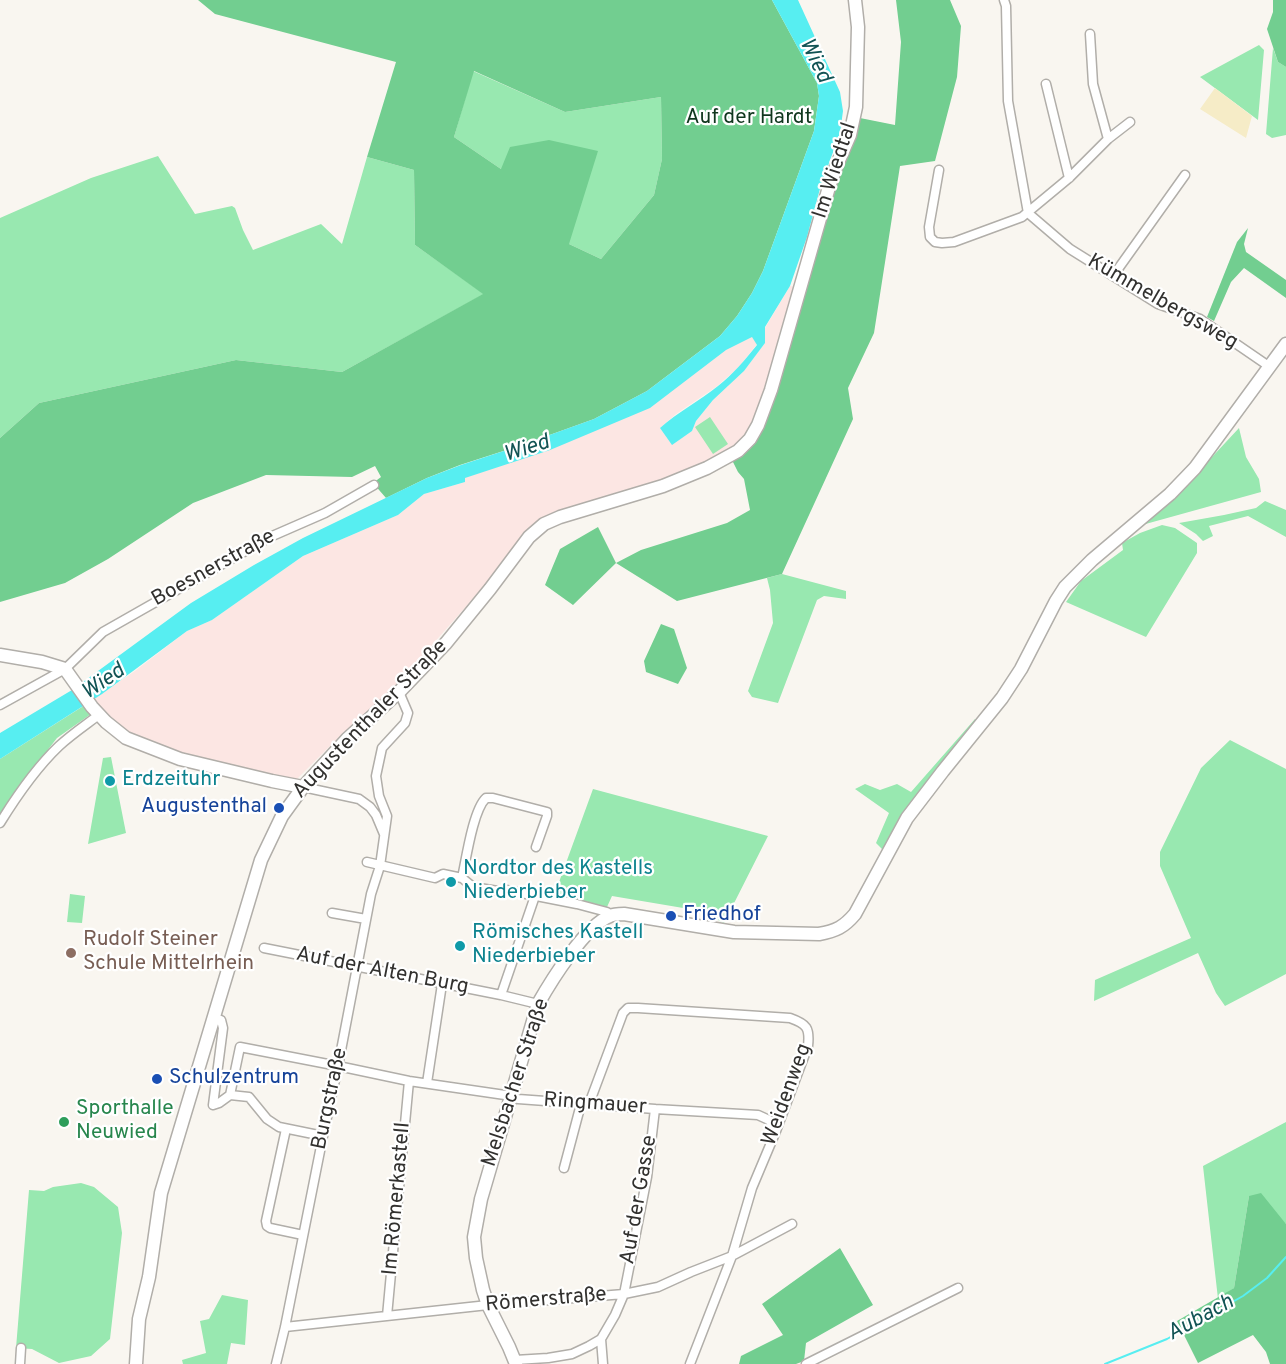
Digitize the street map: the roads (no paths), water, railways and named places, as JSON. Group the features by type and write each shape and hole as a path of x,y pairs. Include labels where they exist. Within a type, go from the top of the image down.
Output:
{"street":[{"name":"Im Wiedtal","path":"805,269 832,177 853,124 856,107 858,27 855,0"},
{"path":"1007,2 1008,101 1028,213"},
{"path":"1090,34 1093,84 1108,139"},
{"path":"1046,84 1069,178"},
{"path":"939,170 929,227 930,237 935,242 954,242 1028,213 1069,178 1108,139 1130,122"},
{"path":"1113,276 1185,175"},
{"name":"Kümmelbergsweg","path":"1028,213 1070,249 1158,304 1200,319 1269,367"},
{"name":"Augustenthaler Straße","path":"136,1364 139,1319 149,1277 161,1193 261,860 282,816 303,787 347,739 399,692 447,643 529,537 544,524 560,517 663,486 707,468 738,451 750,439 758,425 771,390 805,269"},
{"path":"367,862 435,878 443,874 462,878 473,886 498,891 506,890 577,903 607,912 609,916 624,914 743,933 819,934 838,929 855,914 917,805 1002,698 1021,669 1065,587 1092,560 1170,494 1195,468 1286,344"},
{"name":"Boesnerstraße","path":"0,705 65,669 103,632 270,537 325,513 374,485"},
{"path":"0,655 42,662 65,669 96,711 126,738 180,759 272,782 359,799 376,815 384,834"},
{"name":"Burgstraße","path":"276,1364 371,894 380,866 387,816 379,796 376,776 382,748 405,723 408,712 399,692"},
{"path":"0,824 27,783 58,747 96,711"},
{"path":"462,878 475,822 482,802 486,798 547,812 536,847"},
{"path":"501,995 535,896"},
{"path":"332,913 366,919"},
{"name":"Melsbacher Straße","path":"515,1362 488,1305 479,1274 474,1237 481,1199 538,1004 566,960 595,926 609,916"},
{"name":"Auf der Alten Burg","path":"264,948 538,1004"},
{"path":"427,1083 442,984"},
{"name":"Weidenweg","path":"585,1104 623,1013 628,1008 790,1018 803,1022 809,1032 808,1046 752,1188 732,1256 690,1364"},
{"path":"214,1018 221,1020 223,1028 213,1105 230,1095 251,1099 267,1119 279,1127 323,1136"},
{"name":"Ringmauer","path":"230,1095 240,1047 409,1081 518,1099 758,1115 769,1120 776,1131"},
{"name":"Im Römerkastell","path":"387,1316 409,1081"},
{"path":"564,1168 585,1104"},
{"name":"Auf der Gasse","path":"601,1339 624,1294 647,1177 655,1109"},
{"path":"286,1128 266,1221 270,1228 303,1235"},
{"name":"Römerstraße","path":"285,1327 488,1305 624,1294 658,1287 732,1256 792,1224"},
{"path":"806,1364 958,1288"},
{"path":"515,1362 572,1354 590,1347 601,1339"},
{"path":"601,1339 603,1364"},
{"path":"20,1364 21,1348"}],"water":[{"name":"Wied","path":"772,0 798,0 840,92 843,111 840,133 821,185 807,237 790,286 765,327 765,343 744,371 713,400 696,421 692,431 672,445 660,428 734,372 757,345 752,337 726,350 650,408 550,450 465,478 465,482 424,494 398,515 303,556 212,620 187,631 102,694 0,759 0,733 72,690 191,603 254,565 303,538 427,478 594,419 647,391 720,336 737,316 763,271 814,131 819,96 817,83"}],"waterway":[{"name":"Aubach","path":"1105,1364 1167,1339 1243,1296 1267,1278 1286,1257"}],"place":[{"name":"Erdzeituhr","path":"110,781"},
{"name":"Augustenthal","path":"279,808"},
{"name":"Nordtor des Kastells Niederbieber","path":"451,882"},
{"name":"Friedhof","path":"671,916"},
{"name":"Römisches Kastell Niederbieber","path":"460,946"},
{"name":"Rudolf Steiner Schule Mittelrhein","path":"71,953"},
{"name":"Schulzentrum","path":"157,1079"},
{"name":"Sporthalle Neuwied","path":"64,1122"}],"park label":[{"name":"Auf der Hardt","path":"749,119"}]}
